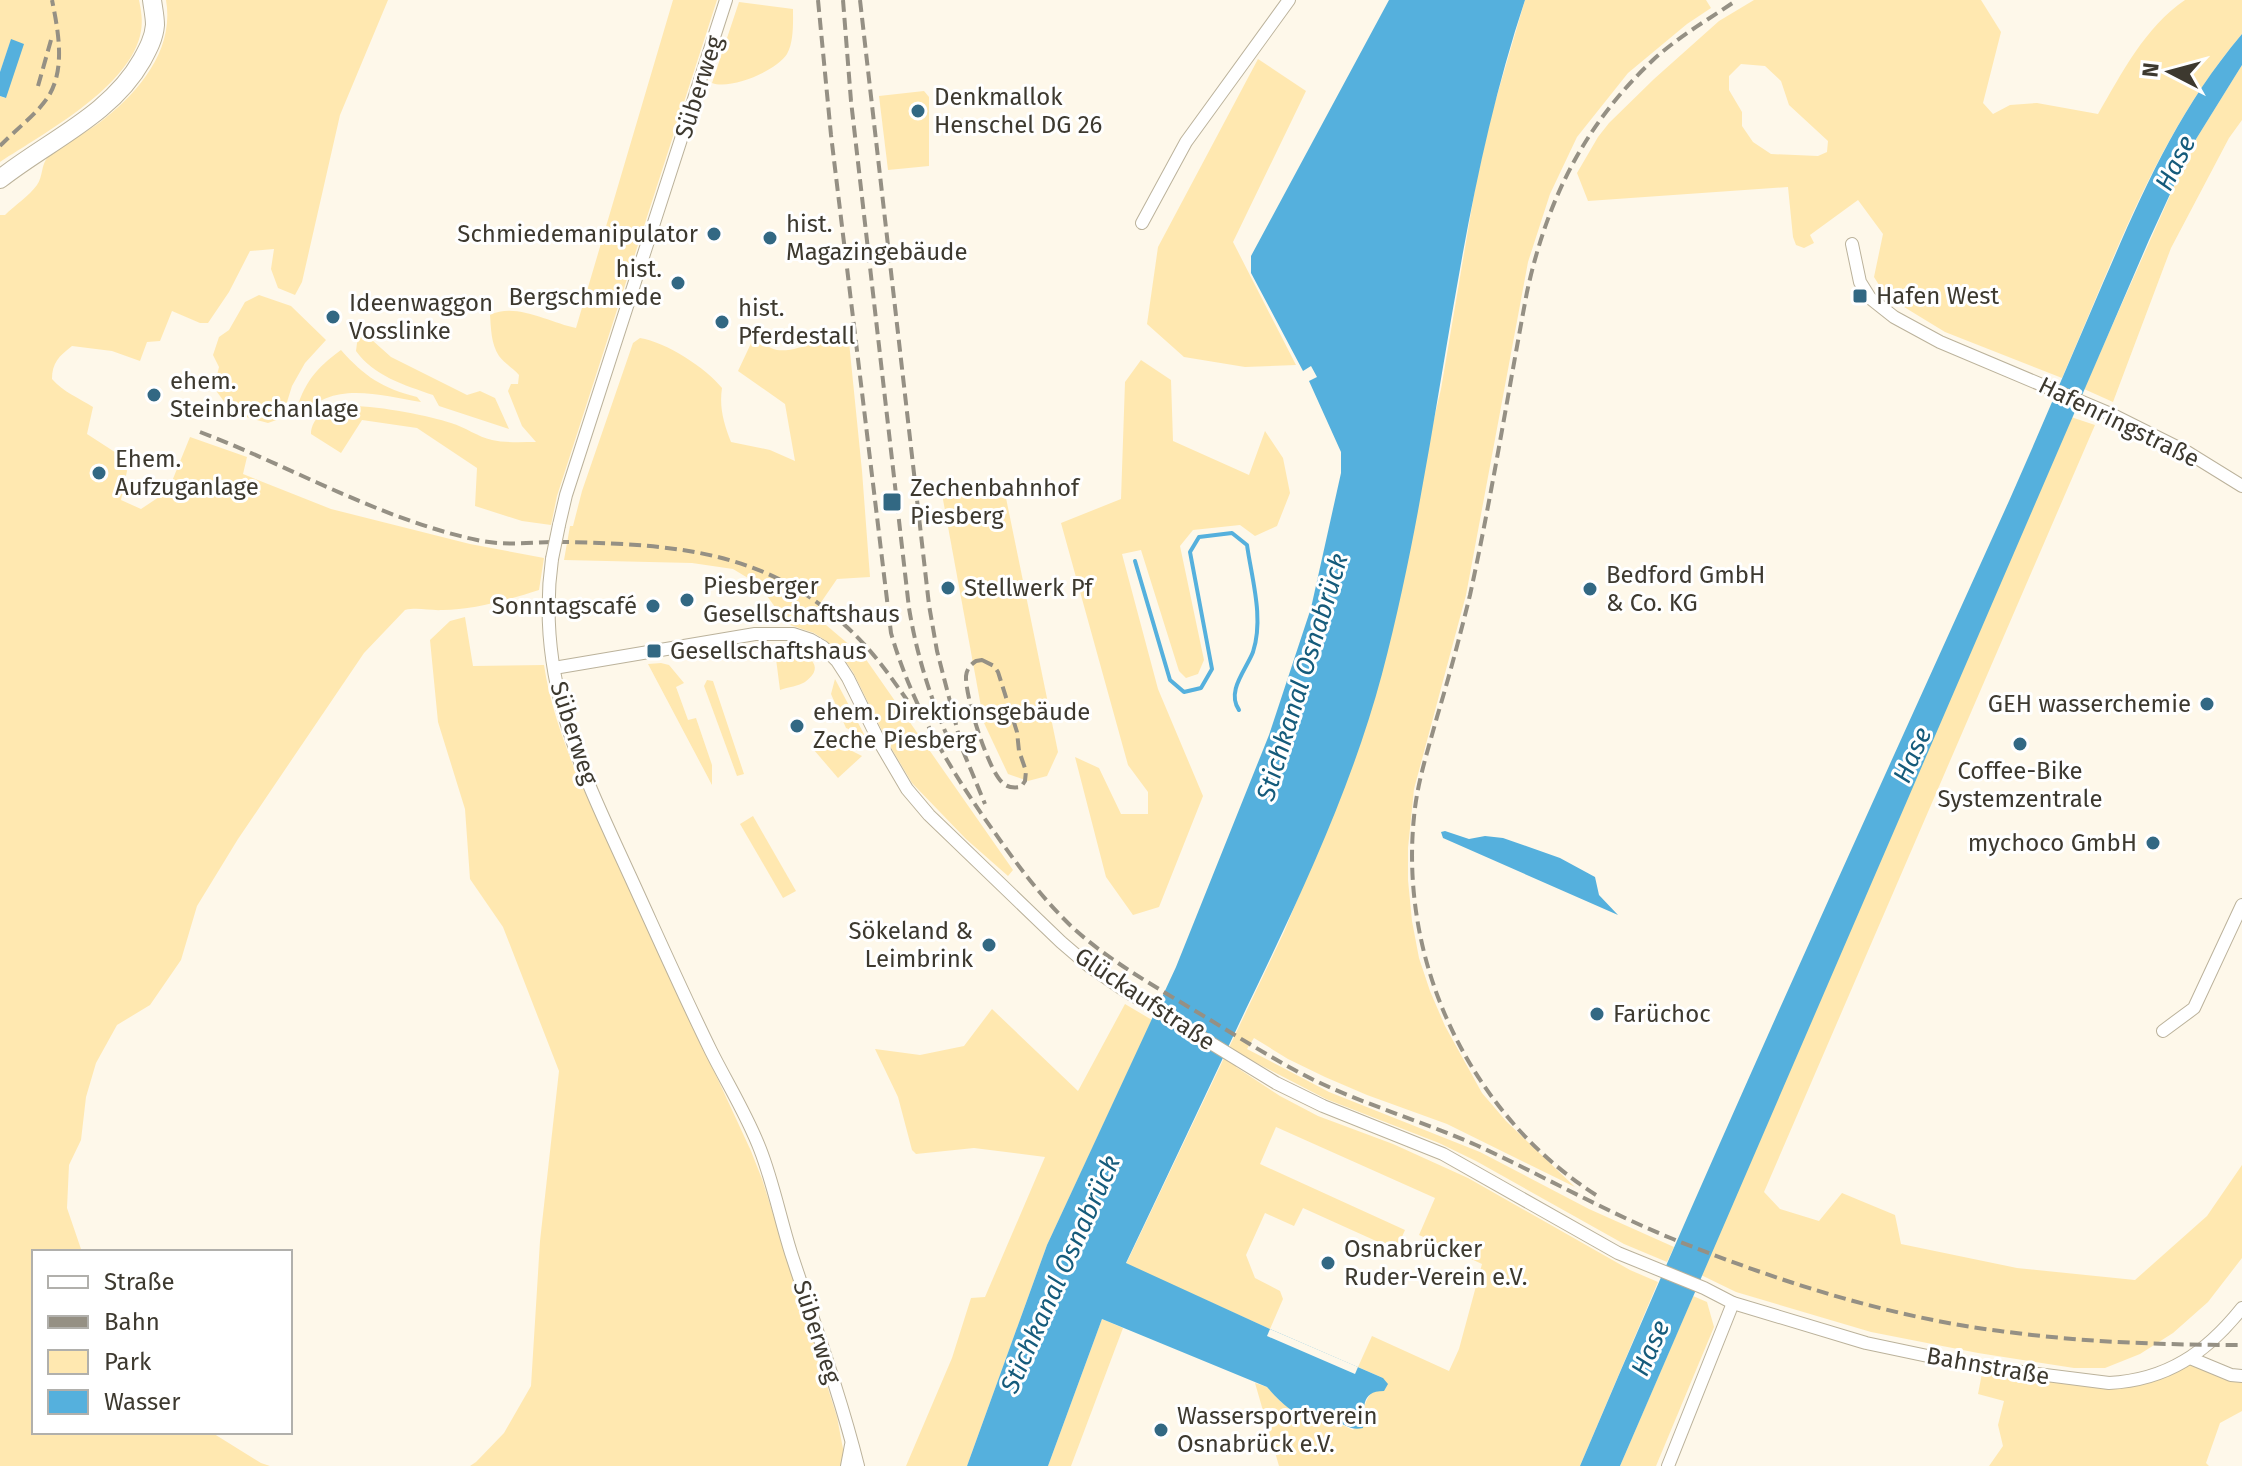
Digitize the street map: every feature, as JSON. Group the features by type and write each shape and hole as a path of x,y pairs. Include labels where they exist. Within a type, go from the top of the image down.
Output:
{"street":[{"path":"0,179 93,115 129,81 153,36 152,0"},
{"name":"Süberweg","path":"726,0 578,456 552,559 548,608 559,703 583,772 669,963 759,1147 858,1466"},
{"path":"1142,223 1186,142 1289,0"},
{"name":"Hafenringstraße","path":"1852,244 1860,282 1870,298 1894,317 1940,342 2093,406 2187,452 2242,486"},
{"name":"Glückaufstraße","path":"554,668 755,634 793,634 811,640 837,661 907,789 929,815 1089,966 1250,1068 1323,1106 1443,1154 1618,1253 1733,1303"},
{"path":"2163,1031 2194,1008 2242,905"},
{"path":"1668,1466 1733,1303"},
{"name":"Bahnstraße","path":"1733,1303 1866,1343 1975,1366 2109,1383 2152,1377 2190,1358 2207,1345 2242,1308"},
{"path":"2190,1358 2231,1375 2242,1376"},
{"name":"Süberweg","path":"847,1466 852,1442"}],"green space":[{"path":"0,0 139,0 142,23 134,51 104,89 62,122 0,162 0,96 5,98 11,40 0,72"},
{"path":"166,0 388,0 340,115 302,282 295,295 278,288 271,269 274,249 250,251 229,292 208,323 200,323 172,311 160,341 147,342 140,361 112,351 72,346 55,364 52,379 56,384 93,407 87,434 124,458 127,471 121,500 141,509 168,491 190,437 247,457 243,474 331,509 470,544 544,558 539,590 467,608 405,610 364,653 238,839 197,906 181,960 150,1005 117,1025 96,1063 86,1097 81,1140 69,1165 67,1208 81,1250 32,1250 32,1434 214,1434 270,1466 0,1466 0,215 5,215 34,189 48,157 99,123 139,85 159,54 167,19"},
{"path":"673,0 717,0 557,496 551,525 522,521 475,506 477,468 417,428 362,420 341,453 311,434 315,421 324,412 344,406 358,406 440,420 492,440 536,442 522,426 508,391 511,384 518,384 519,375 496,351 490,315 522,312 576,328"},
{"path":"1525,0 1706,0 1711,8 1628,73 1577,137 1550,194 1528,262 1466,595 1414,789 1408,880 1419,958 1430,991 1445,1026 1482,1093 1506,1121 1575,1187 1447,1124 1325,1077 1254,1038 1247,1049 1329,1092 1480,1152 1589,1209 1674,1247 1667,1262 1624,1244 1476,1161 1439,1143 1326,1099 1243,1056 1236,1067 1280,1096 1318,1116 1393,1144 1468,1178 1630,1270 1658,1282 1580,1466 1279,1466 1255,1383 1267,1387 1281,1402 1314,1419 1332,1420 1353,1430 1364,1419 1367,1400 1383,1378 1358,1367 1372,1336 1449,1371 1459,1349 1482,1264 1419,1235 1435,1198 1276,1127 1260,1164 1405,1230 1396,1250 1303,1208 1294,1226 1265,1213 1246,1255 1255,1278 1280,1291 1283,1299 1270,1329 1126,1264 1284,932 1353,764 1441,389 1476,183 1491,116"},
{"path":"1754,0 1981,0 2001,32 1983,103 1993,114 2010,105 2037,103 2098,114 2146,37 2171,11 2185,0 2242,0 2242,34 2185,113 2161,155 2119,243 2062,378 1945,332 1886,296 1874,277 1883,234 1858,200 1810,235 1814,243 1804,248 1796,245 1793,237 1788,187 1588,201 1577,173 1598,137 1654,79 1719,21","holes":["1741,64 1765,66 1781,81 1789,105 1828,141 1827,152 1818,156 1771,154 1753,142 1742,126 1742,112 1729,90 1729,76"]},
{"path":"739,2 793,9 789,49 773,67 752,78 730,84 712,83"},
{"path":"1258,59 1306,91 1233,242 1296,365 1245,367 1184,357 1147,324 1158,247"},
{"path":"2242,65 2242,120 2229,138 2171,248 2113,402 2084,389 2193,144"},
{"path":"924,91 929,97 929,166 888,170 879,96"},
{"path":"259,295 291,306 326,340 305,363 292,386 282,418 268,423 246,417 226,404 214,388 219,367 213,355 219,337 229,330 245,302"},
{"path":"363,332 391,357 467,395 480,391 495,398 509,429 439,406 433,395 381,373 356,351"},
{"path":"848,332 870,577 837,579 813,614 865,658 1013,870 1008,876 966,839 912,783 844,659 814,633 787,624 765,593 748,578 733,569 692,563 564,560 570,526 573,526 633,343 640,338 662,345 685,357 715,380 722,388 723,416 731,442 770,450 795,461 785,404 738,371 754,337 771,348 785,350"},
{"path":"341,350 375,380 417,397 421,402 373,394 341,394 313,406 302,418 295,414 312,378"},
{"path":"1141,360 1171,380 1173,441 1249,475 1265,431 1283,458 1290,493 1277,526 1255,536 1240,525 1193,530 1180,546 1204,660 1198,674 1186,678 1179,671 1141,550 1122,554 1158,689 1203,796 1159,907 1133,915 1106,877 1075,757 1099,768 1121,814 1148,814 1148,792 1128,765 1061,523 1121,499 1125,382"},
{"path":"2071,417 2095,425 1764,1192 1780,1209 1819,1221 1842,1193 1895,1215 1901,1244 2017,1268 2135,1280 2207,1216 2242,1165 2242,1258 2208,1302 2173,1333 2140,1354 2105,1368 2074,1368 1871,1332 1736,1292 1701,1275"},
{"path":"942,494 1006,498 1058,752 1047,776 1028,781 1008,774 984,723"},
{"path":"465,617 473,666 544,665 558,722 578,777 762,1179 837,1417 844,1454 842,1466 470,1466 504,1433 531,1386 540,1241 559,1071 503,927 470,879 465,809 438,722 430,640 450,621"},
{"path":"788,650 812,660 815,670 800,685 780,690 775,651"},
{"path":"648,664 669,665 684,683 676,687 688,720 696,718 712,765 712,785"},
{"path":"835,679 865,736 846,728 831,694"},
{"path":"707,680 713,681 744,774 737,776 704,686"},
{"path":"846,748 862,756 838,778 814,750"},
{"path":"753,816 796,891 783,898 740,824"},
{"path":"1125,1004 1152,1020 1047,1245 967,1466 906,1466 952,1358 971,1298 985,1297 1045,1157 974,1148 916,1154 912,1150 898,1097 875,1049 920,1055 964,1046 992,1009 1078,1091"},
{"path":"1693,1296 1707,1302 1714,1327 1656,1466 1620,1466"},
{"path":"1102,1319 1123,1328 1071,1466 1048,1466"},
{"path":"2190,1358 2242,1382 2242,1411 2220,1423 2206,1463 2209,1466 1989,1466 2003,1446 1998,1425 2004,1401 1978,1394 1983,1368 2109,1383"}],"water":[{"name":"Stichkanal Osnabrück","path":"1389,0 1525,0 1500,83 1480,166 1419,506 1402,590 1369,717 1339,802 1304,886 1126,1263 1383,1378 1388,1384 1384,1391 1370,1394 1367,1398 1363,1428 1351,1428 1333,1420 1300,1415 1282,1403 1267,1387 1102,1319 1048,1466 967,1466 1047,1245 1176,967 1269,735 1311,608 1341,473 1341,452 1309,381 1317,377 1311,366 1303,371 1251,273 1251,256"},
{"name":"Hase","path":"2242,34 2242,65 2193,144 2149,240 1620,1466 1580,1466 1738,1103 2009,501 2132,216 2198,92"},
{"path":"11,39 24,44 6,98 0,96 0,72"},
{"path":"1441,832 1469,839 1485,836 1503,838 1560,858 1595,877 1599,895 1618,915 1443,838"}],"pier":[{"path":"1270,1329 1358,1367 1355,1374 1267,1336"}],"waterway":[{"path":"1135,561 1170,680 1184,692 1201,688 1212,669 1190,552 1199,537 1232,533 1247,545 1257,626 1253,652 1236,688 1239,710"}],"railway":[{"path":"0,146 38,110 54,86 59,49 52,0"},
{"path":"818,0 831,135 891,633 910,686 934,738 963,786 1022,870 1072,927 1146,981 1318,1082 1476,1145 1648,1228 1752,1269 1834,1296 1958,1325 2090,1340 2242,1345"},
{"path":"843,0 851,101 909,608 926,680 953,749"},
{"path":"860,0 929,605 937,651 961,744"},
{"path":"1596,1195 1552,1162 1513,1123 1480,1079 1452,1031 1432,980 1419,927 1412,872 1415,804 1470,595 1527,292 1535,258 1557,195 1588,138 1629,85 1673,44 1737,0"},
{"path":"38,86 51,40"},
{"path":"200,432 371,506 441,531 477,540 651,546 727,559 762,572 797,589 830,612 862,642 907,700"},
{"path":"982,660 998,672 1017,732 1026,771 1021,787 1007,786 997,776 978,732 966,676 972,664 982,660"},
{"path":"956,734 985,804"}],"place":[{"name":"Denkmallok Henschel DG 26","path":"918,111"},
{"name":"Schmiedemanipulator","path":"714,234"},
{"name":"hist. Magazingebäude","path":"770,238"},
{"name":"hist. Bergschmiede","path":"678,283"},
{"name":"Hafen West","path":"1860,296"},
{"name":"Ideenwaggon Vosslinke","path":"333,317"},
{"name":"hist. Pferdestall","path":"722,322"},
{"name":"ehem. Steinbrechanlage","path":"154,395"},
{"name":"Ehem. Aufzuganlage","path":"99,473"},
{"name":"Zechenbahnhof Piesberg","path":"892,502"},
{"name":"Stellwerk Pf","path":"948,588"},
{"name":"Bedford GmbH & Co. KG","path":"1590,589"},
{"name":"Piesberger Gesellschaftshaus","path":"687,600"},
{"name":"Sonntagscafé","path":"653,606"},
{"name":"Gesellschaftshaus","path":"654,651"},
{"name":"GEH wasserchemie","path":"2207,704"},
{"name":"ehem. Direktionsgebäude Zeche Piesberg","path":"797,726"},
{"name":"Coffee-Bike Systemzentrale","path":"2020,744"},
{"name":"mychoco GmbH","path":"2153,843"},
{"name":"Sökeland & Leimbrink","path":"989,945"},
{"name":"Farüchoc","path":"1597,1014"},
{"name":"Osnabrücker Ruder-Verein e.V.","path":"1328,1263"},
{"name":"Wassersportverein Osnabrück e.V.","path":"1161,1430"}]}
